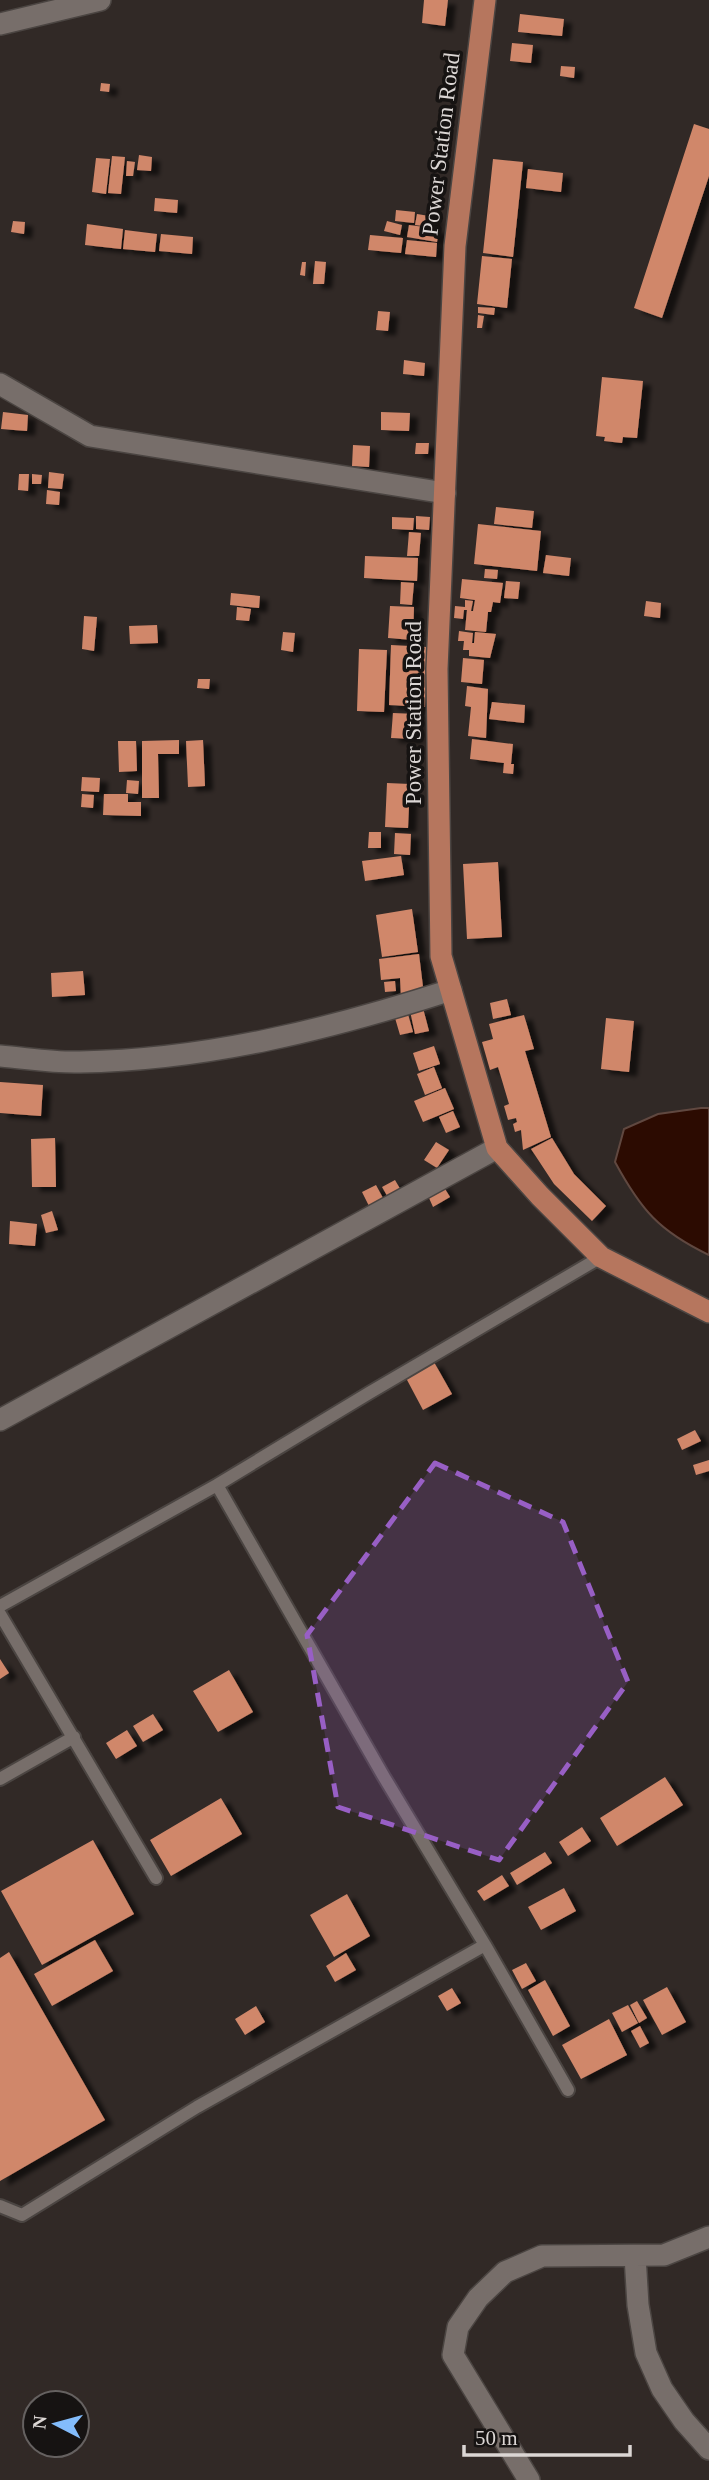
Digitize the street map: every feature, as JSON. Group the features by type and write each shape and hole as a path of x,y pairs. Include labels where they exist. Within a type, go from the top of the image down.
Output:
{"main road":[{"name":"Power Station Road","path":"485,0 455,246 437,669 441,956 497,1148 601,1257 709,1312"}],"street":[{"path":"0,24 100,0"},
{"path":"0,384 90,436 445,493"},
{"path":"0,1056 77,1062 155,1058 211,1051 252,1044 372,1015 451,990"},
{"path":"0,1420 497,1148"},
{"path":"529,2480 453,2355 458,2327 478,2298 505,2272 542,2256 664,2255 709,2237"},
{"path":"635,2256 638,2305 646,2353 662,2389 684,2421 709,2449"}],"lane":[{"path":"0,1606 217,1485 601,1257"},
{"path":"217,1485 568,2090"},
{"path":"0,1614 156,1878"},
{"path":"0,1779 74,1737"},
{"path":"0,2206 22,2215 197,2107 485,1945"}],"highlighted area":[{"path":"435,1463 563,1522 628,1682 499,1860 338,1807 307,1635"}],"shaded area":[{"path":"709,1108 709,1255 677,1237 653,1218 615,1162 624,1129 658,1114"}],"building":[{"path":"424,0 448,0 445,26 422,23"},
{"path":"520,14 564,19 562,36 518,32"},
{"path":"512,43 533,45 531,63 510,61"},
{"path":"561,66 575,67 574,78 560,76"},
{"path":"101,83 110,84 109,92 100,91"},
{"path":"694,124 709,129 709,176 662,318 634,308"},
{"path":"139,155 152,157 151,171 137,170"},
{"path":"112,156 125,157 121,194 108,193"},
{"path":"96,158 110,159 106,194 92,192"},
{"path":"493,159 523,162 513,257 483,253"},
{"path":"127,161 135,162 133,176 126,176"},
{"path":"528,169 563,173 561,192 526,188"},
{"path":"155,198 178,200 177,213 154,211"},
{"path":"396,210 415,212 414,223 395,221"},
{"path":"417,214 435,217 433,227 415,225"},
{"path":"13,221 25,222 24,234 11,232"},
{"path":"387,221 402,225 400,235 384,231"},
{"path":"87,224 123,229 121,249 85,245"},
{"path":"409,225 439,229 437,242 407,237"},
{"path":"125,230 157,234 155,252 123,249"},
{"path":"161,234 193,237 192,254 159,251"},
{"path":"370,235 403,238 401,253 368,250"},
{"path":"407,240 437,243 436,257 405,254"},
{"path":"482,256 512,259 507,308 477,304"},
{"path":"315,261 326,262 324,284 313,284"},
{"path":"302,262 306,262 305,276 300,275"},
{"path":"478,307 495,308 494,315 478,313"},
{"path":"378,311 390,312 388,331 376,330"},
{"path":"478,315 484,316 482,328 477,328"},
{"path":"404,360 425,363 424,376 403,374"},
{"path":"602,377 643,381 637,438 623,437 622,443 604,441 605,437 596,436"},
{"path":"3,412 28,415 27,431 1,429"},
{"path":"381,412 410,413 409,431 381,430"},
{"path":"416,443 429,443 428,454 415,454"},
{"path":"353,445 370,446 369,467 352,466"},
{"path":"49,472 64,474 62,489 48,488"},
{"path":"19,474 29,474 28,491 18,490"},
{"path":"32,474 42,475 41,484 32,484"},
{"path":"47,490 60,492 59,505 46,504"},
{"path":"496,507 534,511 532,528 494,524"},
{"path":"416,516 430,517 429,530 416,529"},
{"path":"392,517 414,518 413,530 392,529"},
{"path":"478,524 541,531 537,571 474,564"},
{"path":"409,532 421,533 419,556 407,556"},
{"path":"546,555 571,558 569,576 543,573"},
{"path":"365,556 418,558 417,581 364,578"},
{"path":"485,569 498,570 497,579 484,578"},
{"path":"462,579 503,583 500,603 493,602 491,612 488,612 486,632 465,630 467,610 464,610 463,619 454,618 455,606 465,607 465,600 473,601 473,611 475,600 460,598"},
{"path":"506,581 520,582 518,599 504,598"},
{"path":"401,582 414,583 412,605 400,604"},
{"path":"231,593 260,596 259,608 230,605"},
{"path":"646,601 661,603 660,618 644,616"},
{"path":"390,606 414,607 413,640 388,638"},
{"path":"237,607 251,609 249,621 236,620"},
{"path":"84,616 97,617 94,651 82,649"},
{"path":"157,625 158,643 130,644 129,626"},
{"path":"459,631 473,633 472,643 475,632 496,634 490,658 469,656 469,650 463,650 464,641 458,641"},
{"path":"283,632 295,633 293,652 281,650"},
{"path":"391,645 427,647 425,707 389,705"},
{"path":"359,649 387,650 384,712 357,711"},
{"path":"463,658 484,660 482,684 461,682"},
{"path":"198,679 210,679 209,689 197,688"},
{"path":"467,686 488,689 486,738 468,736 471,707 465,706"},
{"path":"492,702 525,705 524,723 489,719"},
{"path":"393,713 416,714 415,739 391,738"},
{"path":"472,739 513,744 513,774 503,773 504,763 470,759"},
{"path":"179,740 179,754 158,754 159,798 142,798 142,741"},
{"path":"203,740 205,786 188,787 186,741"},
{"path":"118,741 136,741 137,771 119,772"},
{"path":"82,777 100,778 99,792 81,791"},
{"path":"127,780 139,781 138,794 126,793"},
{"path":"387,783 410,784 408,828 385,827"},
{"path":"82,794 94,795 93,808 81,807"},
{"path":"104,794 128,794 128,802 141,802 141,816 103,815"},
{"path":"369,832 381,832 381,848 368,848"},
{"path":"395,833 411,834 410,855 394,854"},
{"path":"401,856 404,875 365,881 362,861"},
{"path":"498,862 502,937 467,939 463,864"},
{"path":"412,909 418,952 382,957 376,915"},
{"path":"419,954 424,995 401,997 400,978 381,980 379,959"},
{"path":"83,971 85,995 52,997 51,973"},
{"path":"395,981 396,991 385,992 384,982"},
{"path":"507,999 511,1015 493,1019 490,1003"},
{"path":"423,1008 429,1031 415,1034 410,1011"},
{"path":"408,1014 413,1032 400,1035 395,1018"},
{"path":"524,1015 534,1049 525,1051 551,1137 523,1150 521,1130 515,1132 513,1124 517,1122 516,1118 508,1120 504,1106 509,1104 498,1067 490,1070 482,1042 493,1039 489,1024"},
{"path":"606,1018 634,1021 629,1072 601,1069"},
{"path":"434,1046 440,1064 419,1071 413,1053"},
{"path":"434,1067 442,1088 425,1095 417,1074"},
{"path":"0,1082 43,1085 41,1116 0,1113"},
{"path":"445,1088 454,1109 423,1122 414,1101"},
{"path":"453,1111 460,1127 446,1133 439,1117"},
{"path":"55,1138 56,1187 32,1187 31,1139"},
{"path":"552,1138 574,1174 606,1206 592,1221 554,1184 531,1149"},
{"path":"436,1142 449,1150 437,1168 424,1160"},
{"path":"395,1180 402,1192 389,1199 382,1187"},
{"path":"442,1184 450,1197 433,1207 429,1198 434,1195 431,1191"},
{"path":"376,1185 383,1198 369,1206 362,1192"},
{"path":"52,1211 58,1230 46,1233 41,1215"},
{"path":"10,1221 37,1224 35,1246 9,1244"},
{"path":"434,1362 452,1394 423,1410 406,1378"},
{"path":"695,1430 701,1441 682,1450 677,1439"},
{"path":"709,1460 709,1471 696,1475 693,1465"},
{"path":"0,1659 9,1673 0,1679"},
{"path":"229,1670 253,1712 218,1732 193,1691"},
{"path":"153,1714 163,1730 143,1742 133,1726"},
{"path":"127,1730 137,1746 116,1759 106,1743"},
{"path":"665,1777 683,1805 617,1846 600,1818"},
{"path":"221,1798 242,1834 171,1876 150,1840"},
{"path":"582,1827 591,1841 568,1856 559,1842"},
{"path":"93,1840 134,1914 42,1965 1,1891"},
{"path":"545,1852 552,1863 517,1885 510,1873"},
{"path":"502,1875 509,1886 484,1901 477,1891"},
{"path":"564,1888 576,1911 541,1930 528,1907"},
{"path":"347,1894 370,1936 334,1957 310,1915"},
{"path":"95,1940 113,1971 52,2006 34,1974"},
{"path":"9,1952 105,2120 0,2181 0,1958"},
{"path":"346,1953 356,1970 335,1982 326,1966"},
{"path":"526,1963 536,1981 522,1989 512,1970"},
{"path":"545,1980 570,2026 553,2036 528,1990"},
{"path":"667,1987 686,2022 662,2035 643,2000"},
{"path":"452,1988 461,2003 447,2011 438,1996"},
{"path":"637,2001 647,2018 639,2023 630,2005"},
{"path":"628,2005 638,2023 622,2032 612,2013"},
{"path":"256,2006 265,2022 245,2035 235,2019"},
{"path":"609,2019 627,2055 581,2079 562,2045"},
{"path":"640,2026 649,2043 640,2048 631,2031"}]}
